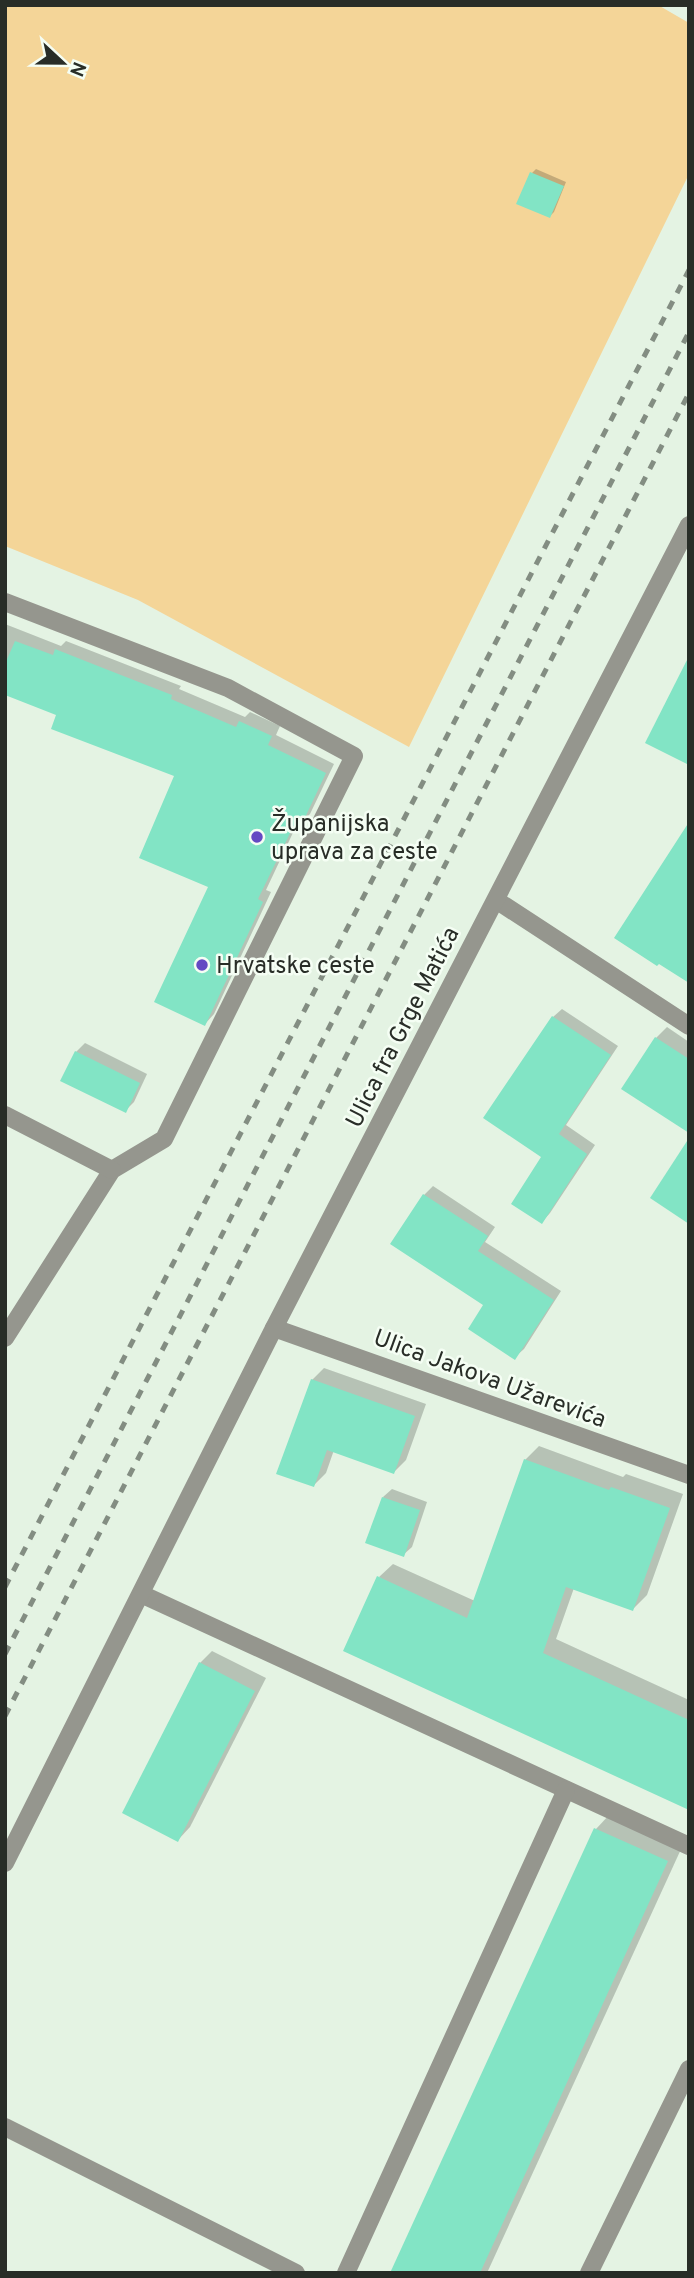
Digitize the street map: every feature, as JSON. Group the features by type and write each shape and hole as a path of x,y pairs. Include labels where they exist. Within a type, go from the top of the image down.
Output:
{"street":[{"name":"Ulica fra Grge Matića","path":"5,1863 274,1328 689,525"},
{"path":"5,602 228,688 354,756 164,1139 112,1170 5,1338"},
{"path":"495,900 689,1026"},
{"path":"5,1115 112,1170"},
{"name":"Ulica Jakova Užarevića","path":"274,1328 689,1475"},
{"path":"142,1594 689,1846"},
{"path":"346,2273 566,1790"},
{"path":"589,2273 689,2069"},
{"path":"5,2127 296,2273"}],"shaded area":[{"path":"5,5 658,5 689,23 689,174 409,747 138,600 5,546"}],"building":[{"path":"530,172 564,186 550,218 516,204"},
{"path":"15,641 53,655 55,649 172,695 171,699 236,727 239,721 272,736 268,745 326,773 301,826 295,823 258,899 263,902 205,1026 154,1002 208,887 139,858 174,776 51,729 56,715 5,695 5,664"},
{"path":"689,656 689,765 645,743"},
{"path":"689,822 689,983 614,938"},
{"path":"552,1016 611,1055 559,1134 587,1154 542,1224 511,1204 541,1157 483,1118"},
{"path":"655,1037 689,1059 689,1133 621,1089"},
{"path":"75,1051 140,1083 126,1113 60,1081"},
{"path":"689,1138 689,1224 650,1198"},
{"path":"423,1194 488,1236 478,1251 554,1300 515,1360 468,1329 483,1305 390,1244"},
{"path":"311,1379 415,1416 394,1474 327,1450 314,1487 276,1474"},
{"path":"524,1459 609,1490 611,1487 670,1508 633,1611 566,1587 543,1653 689,1720 689,1810 343,1651 377,1576 467,1618"},
{"path":"382,1497 420,1510 404,1557 365,1543"},
{"path":"199,1662 255,1691 178,1842 122,1813"},
{"path":"594,1828 668,1861 480,2273 390,2273"}],"railway":[{"path":"5,1587 689,270"},
{"path":"5,1654 689,332"},
{"path":"5,1716 689,393"}],"place":[{"name":"Županijska uprava za ceste","path":"257,837"},
{"name":"Hrvatske ceste","path":"202,965"}]}
